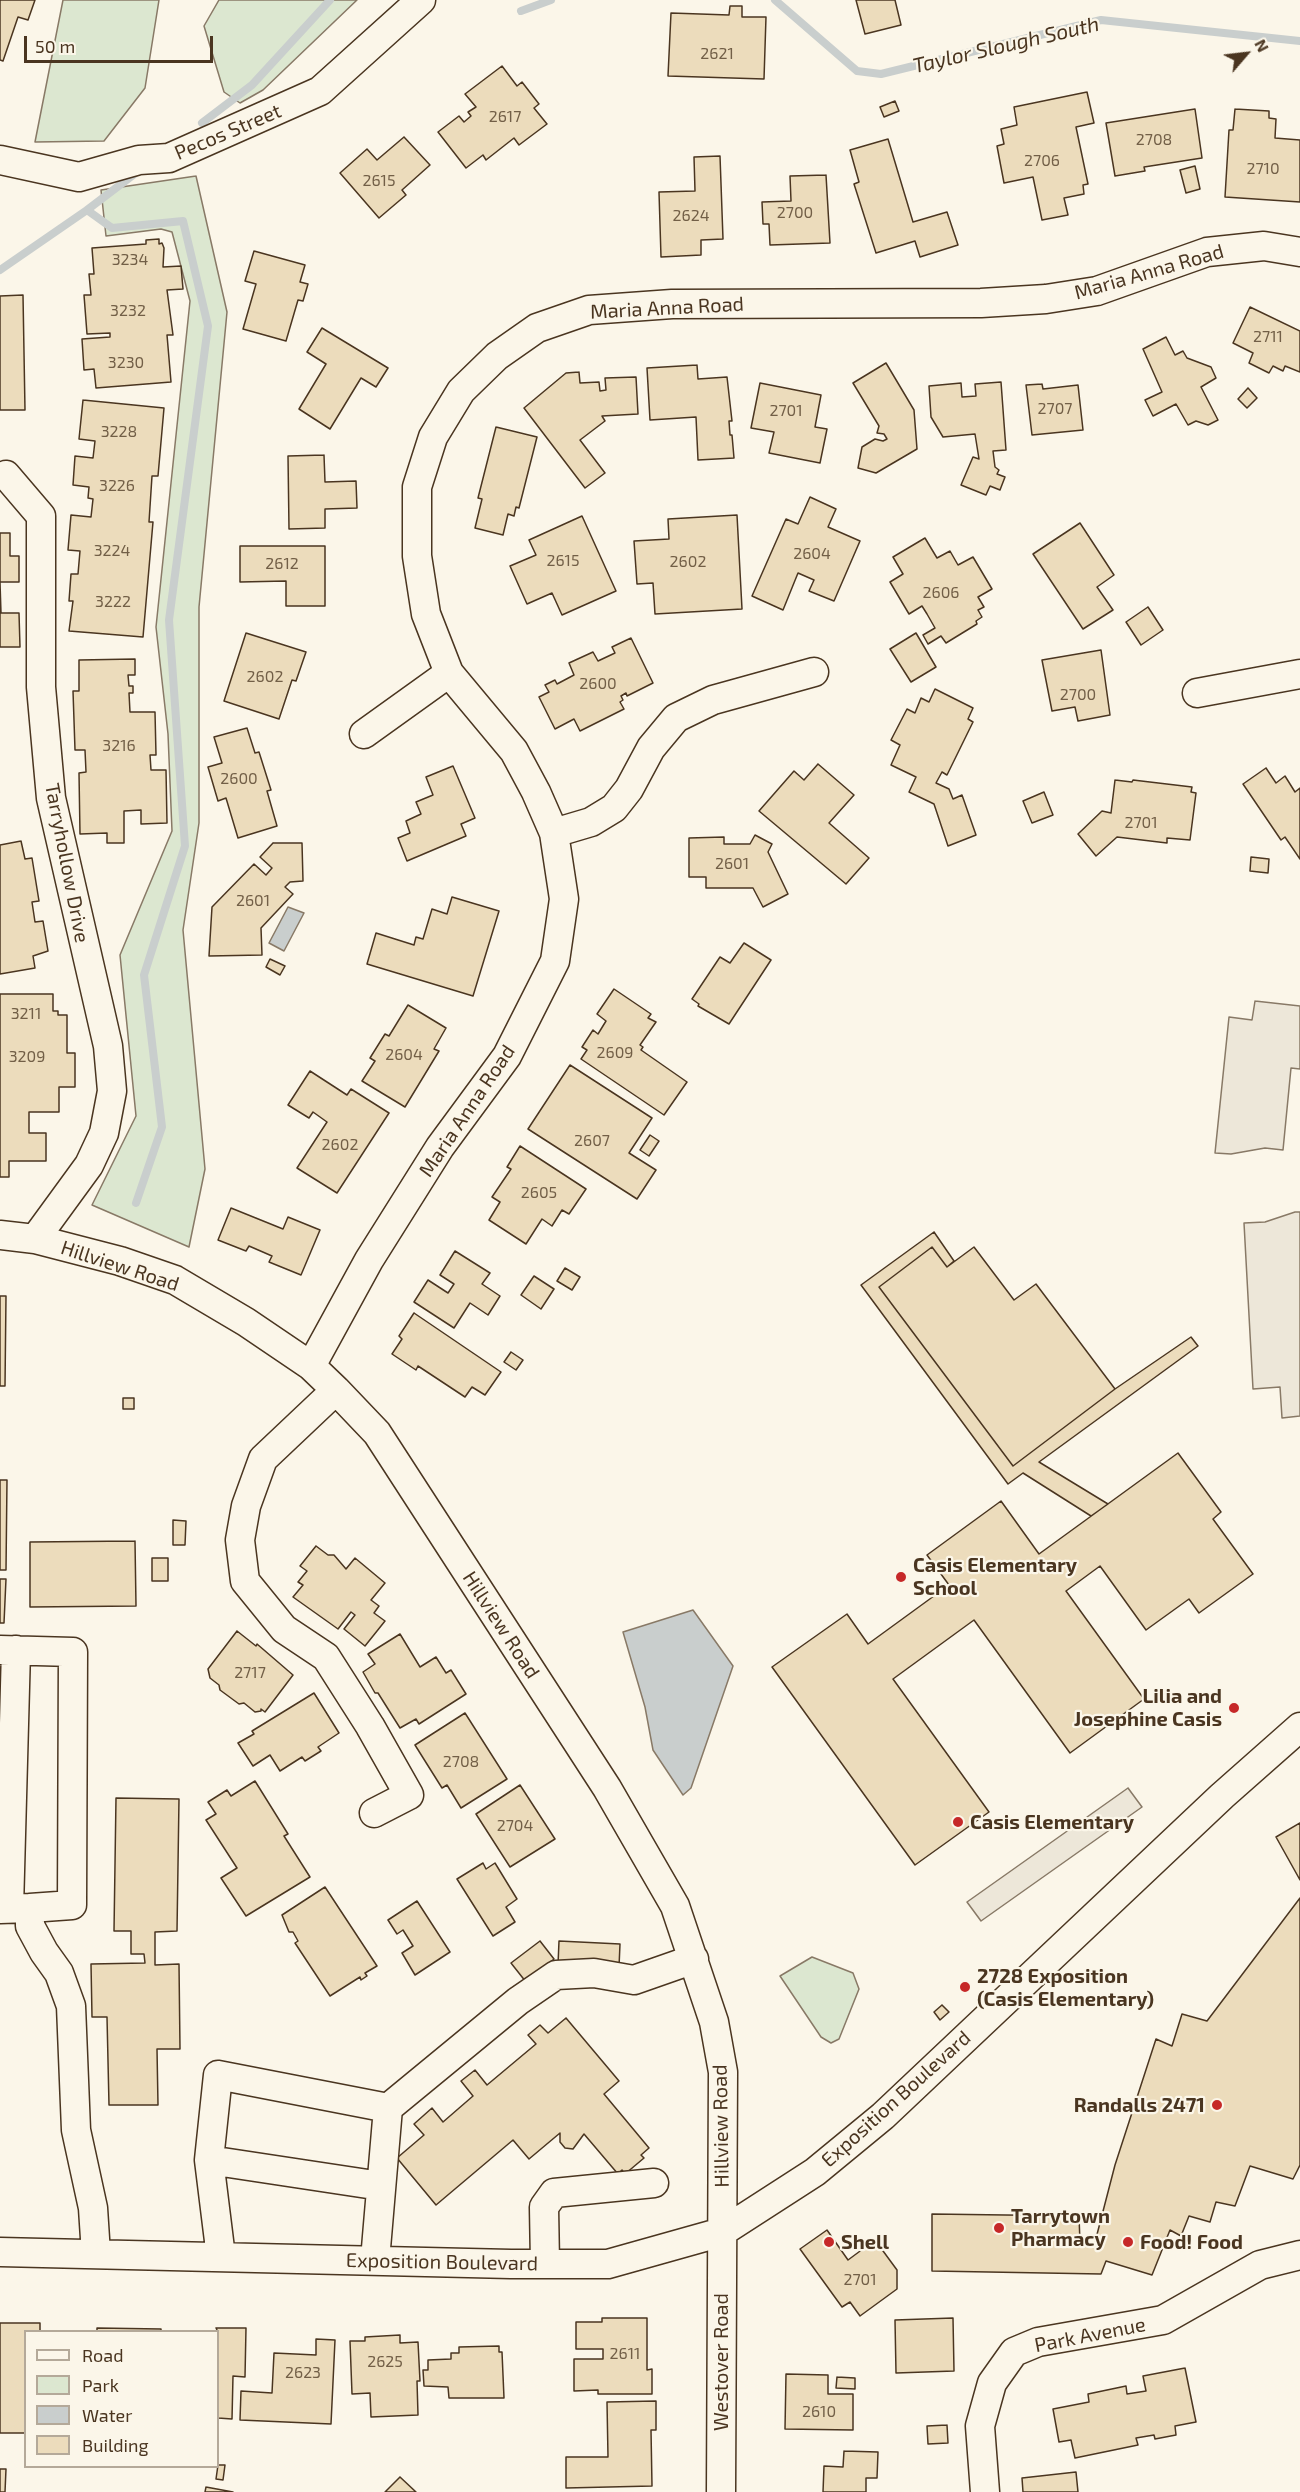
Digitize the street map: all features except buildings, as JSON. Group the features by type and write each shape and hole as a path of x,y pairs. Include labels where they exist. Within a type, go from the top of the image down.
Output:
{"street":[{"name":"Pecos Street","path":"0,160 79,177 140,160 169,158 320,91 421,0"},
{"name":"Maria Anna Road","path":"311,1366 369,1260 440,1147 507,1056 555,961 564,899 554,833 536,792 514,752 449,672 426,615 417,556 417,487 433,436 461,391 497,356 537,328 589,310 672,304 981,303 1046,299 1097,291 1208,252 1264,246 1300,252"},
{"name":"Tarryhollow Drive","path":"6,475 41,516 41,687 51,798 108,1046 112,1091 104,1133 89,1165 35,1239"},
{"path":"364,734 449,672"},
{"path":"554,833 591,822 614,808 629,789 651,748 676,718 713,700 814,672"},
{"path":"1197,693 1300,674"},
{"name":"Hillview Road","path":"0,1235 35,1239 120,1261 175,1280 311,1366 377,1433 607,1788 675,1905 714,2022 723,2072 722,2232"},
{"path":"336,1389 263,1458 246,1506 240,1540 245,1581 284,1629 326,1657 370,1726 409,1795 374,1813"},
{"path":"13,1908 72,1905 73,1652 8,1650 13,1908 30,1926 59,1973 71,2006 76,2130 93,2208 96,2254"},
{"name":"Exposition Boulevard","path":"0,2252 608,2264 722,2232 814,2172 883,2116 1222,1796 1300,1727"},
{"path":"375,2260 387,2108 518,2001 556,1975 594,1973 634,1980 694,1959"},
{"path":"221,2257 209,2160 218,2075 387,2108"},
{"path":"209,2160 381,2186"},
{"path":"544,2264 544,2207 554,2193 654,2183"},
{"name":"Westover Road","path":"721,2492 722,2232"},
{"name":"Park Avenue","path":"985,2492 980,2426 992,2384 1014,2352 1038,2342 1163,2320 1260,2265 1300,2254"}],"green space":[{"path":"63,0 159,0 145,88 104,141 35,142"},
{"path":"219,0 357,0 263,90 240,103 224,92 204,26"},
{"path":"196,176 227,312 199,607 199,823 183,930 205,1169 189,1247 92,1205 136,1116 120,955 172,831 168,734 156,627 190,301 172,232 161,229 106,236 101,190"},
{"path":"812,1957 853,1973 859,1989 839,2039 831,2043 821,2037 780,1976"}],"shaded area":[{"path":"1255,1001 1300,1006 1300,1069 1291,1068 1283,1150 1265,1148 1231,1154 1215,1153 1229,1017 1252,1020"},
{"path":"1300,1212 1300,1416 1282,1418 1280,1387 1253,1389 1244,1223 1265,1222"},
{"path":"1128,1788 1142,1807 981,1921 967,1902"}],"water":[{"path":"288,907 304,913 284,951 269,943"},
{"path":"693,1610 733,1666 691,1788 683,1795 653,1750 645,1707 623,1632"}],"waterway":[{"path":"202,123 252,85 330,0"},
{"name":"Taylor Slough South","path":"521,11 551,0"},
{"name":"Taylor Slough South","path":"775,0 857,71 881,74 1101,20 1300,41"},
{"path":"136,1203 162,1127 144,975 185,846 169,620 208,326 183,221 112,228 87,210 137,172"},
{"path":"0,270 87,210"}],"place":[{"name":"Casis Elementary School","path":"901,1577"},
{"name":"Lilia and Josephine Casis","path":"1234,1708"},
{"name":"Casis Elementary","path":"958,1822"},
{"name":"2728 Exposition (Casis Elementary)","path":"965,1987"},
{"name":"Randalls 2471","path":"1217,2105"},
{"name":"Tarrytown Pharmacy","path":"999,2228"},
{"name":"Shell","path":"829,2242"},
{"name":"Food! Food","path":"1128,2242"}]}
